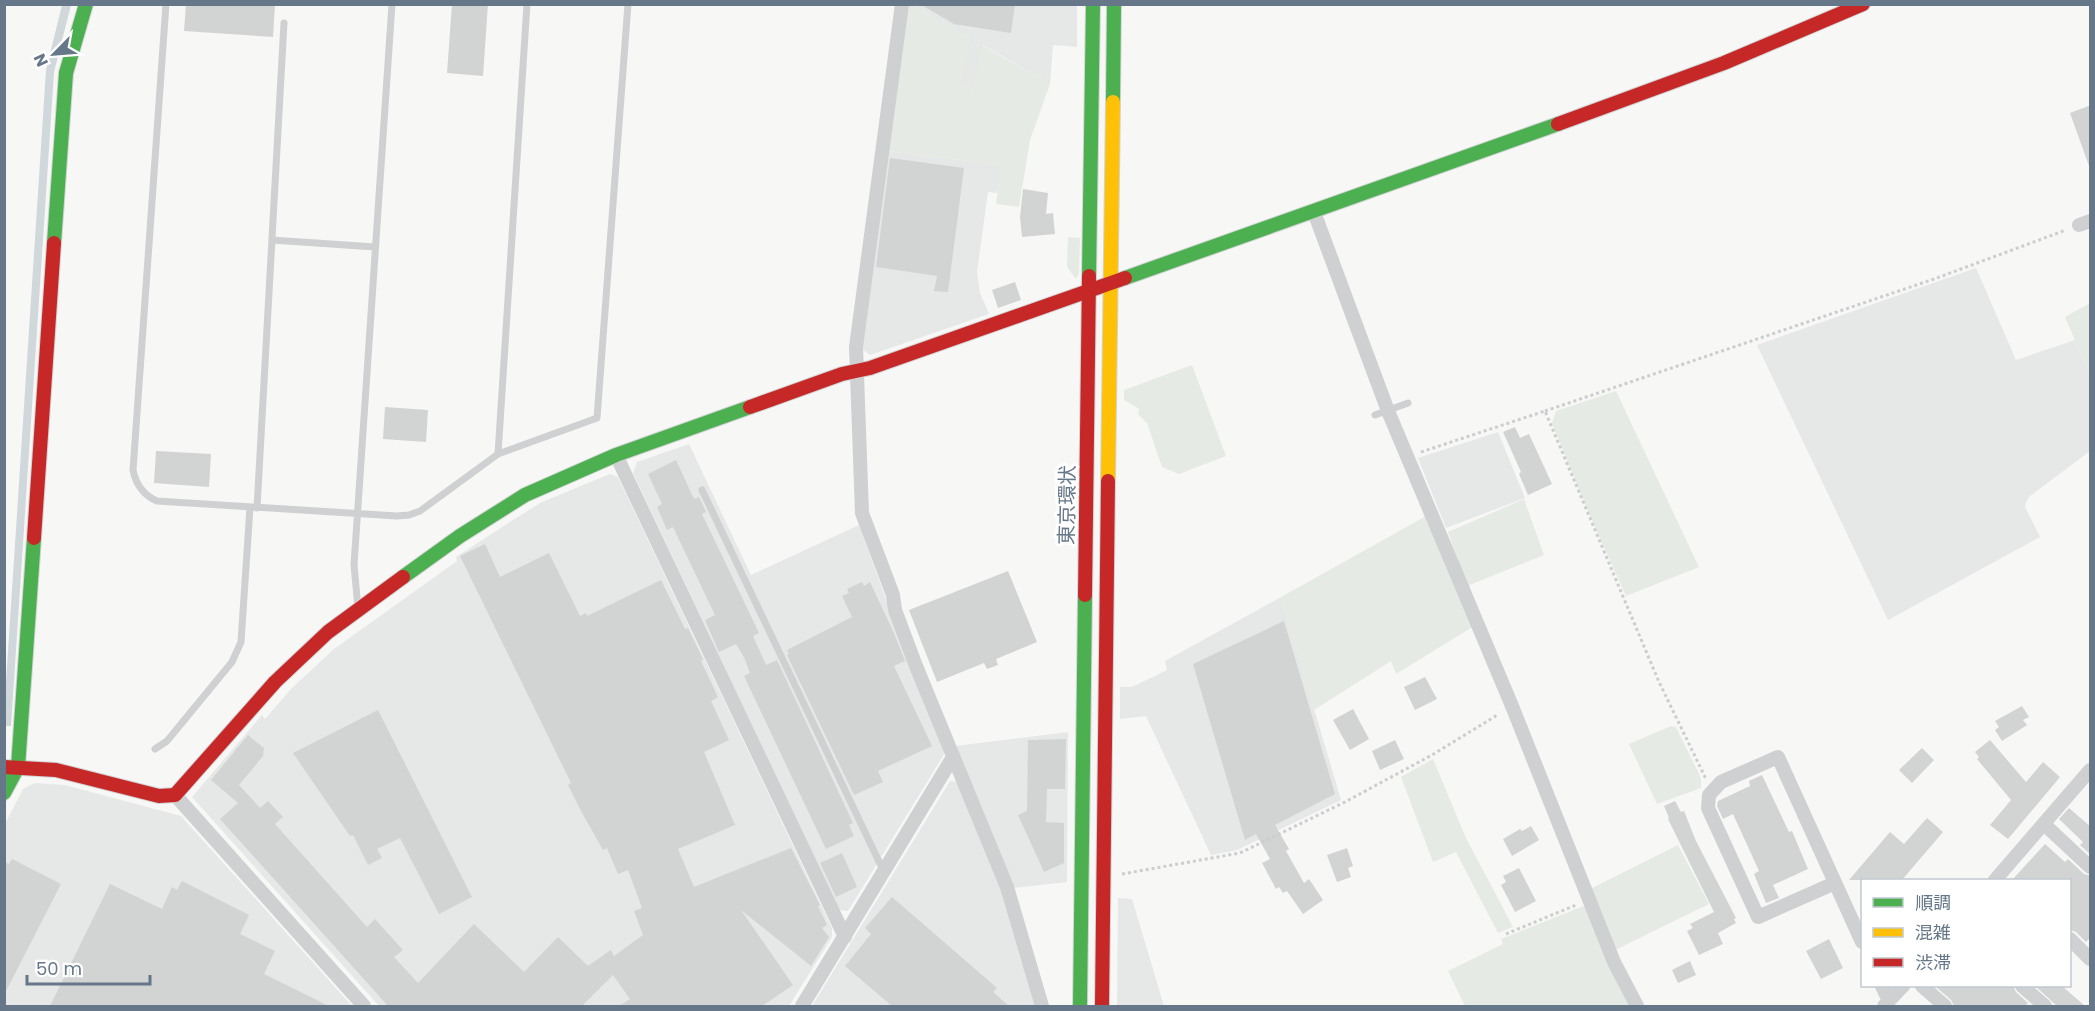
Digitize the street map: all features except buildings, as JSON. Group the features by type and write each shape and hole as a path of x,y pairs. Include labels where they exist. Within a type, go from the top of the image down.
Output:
{"main road":[{"path":"4,793 11,767 66,73 86,4"},
{"name":"東京環状","path":"1080,1006 1093,4"},
{"name":"東京環状","path":"1101,1006 1114,4"},
{"path":"11,767 56,770 159,796 175,795 275,682 328,633 460,536 525,495 616,455 831,378 870,368 1110,284 1703,72 1863,4"}],"street":[{"path":"902,4 856,347 862,513 916,666 1007,887 1042,1006"},
{"path":"1314,212 1381,413 1408,457 1512,706 1614,962 1637,1006"},
{"path":"616,455 845,937"},
{"path":"802,1006 953,757"},
{"path":"1835,883 1758,917 1708,808 1708,800 1712,791 1721,782 1778,757 1861,938"},
{"path":"2000,879 2091,770"},
{"path":"175,795 364,1006"},
{"path":"2045,825 2091,867"},
{"path":"2071,940 2091,959"},
{"path":"1882,987 1887,1004"},
{"path":"1887,1004 1902,987"},
{"path":"1923,987 1944,1006"},
{"path":"2023,987 2044,1006"}],"lane":[{"path":"166,4 134,470 136,483 150,498 157,501 397,516 420,511 498,454 597,418 628,4"},
{"path":"358,611 354,565 392,4"},
{"path":"498,454 527,4"},
{"path":"155,749 167,741 232,662 241,642 272,240 284,22"},
{"path":"272,240 375,247"},
{"path":"1381,413 1408,403"},
{"path":"702,490 884,872"}],"path":[{"path":"1408,457 1934,279 2085,223"},
{"path":"1545,411 1659,682 1712,791"},
{"path":"1103,877 1240,853 1345,802 1432,755 1512,706"},
{"path":"1506,934 1589,900"}],"shaded area":[{"path":"62,5 71,5 54,72 11,726 5,726 5,697 46,70"},
{"path":"907,5 912,5 969,38 962,83 973,90 982,45 1050,84 1030,140 1019,207 996,204 1001,165 887,151"},
{"path":"912,5 1077,5 1077,47 1053,45 1050,84 983,45 974,90 961,83 969,38"},
{"path":"887,151 1002,165 997,193 988,192 977,272 980,293 989,314 870,355 862,349"},
{"path":"1068,237 1080,238 1079,273 1076,279 1067,267"},
{"path":"1976,268 2016,360 2075,340 2090,375 2090,451 2030,496 2026,502 2025,507 2040,537 1888,620 1757,345"},
{"path":"2090,303 2090,375 2065,317"},
{"path":"1192,365 1226,456 1179,474 1162,467 1147,423 1138,414 1139,409 1124,400 1124,390"},
{"path":"1616,391 1699,567 1626,596 1552,423 1556,411"},
{"path":"1498,432 1525,498 1446,528 1418,458"},
{"path":"689,444 751,575 859,525 917,684 946,751 848,911 839,910 633,473 637,462"},
{"path":"610,474 618,477 832,928 832,937 789,1006 379,1006 192,797 262,715 265,719 291,689 334,649 457,561 456,557 513,520 542,502"},
{"path":"1524,499 1544,555 1467,586 1448,532"},
{"path":"1428,515 1474,626 1396,674 1391,661 1314,710 1281,597"},
{"path":"1281,597 1341,800 1237,850 1211,855 1146,716 1120,719 1120,687 1132,687 1167,670 1165,661"},
{"path":"1671,726 1676,727 1701,778 1701,788 1657,804 1629,744"},
{"path":"1068,732 1067,882 1013,888 955,746"},
{"path":"1433,759 1465,836 1513,927 1498,933 1456,852 1433,862 1401,777"},
{"path":"950,781 959,782 1000,884 1038,1006 812,1006"},
{"path":"35,783 65,785 181,816 352,1006 5,1006 4,826 23,789"},
{"path":"1678,845 1709,904 1615,950 1590,889"},
{"path":"1118,898 1132,899 1164,1006 1117,1006"},
{"path":"1586,905 1632,1006 1465,1006 1448,971 1503,944 1501,939"}],"traffic: fast":[{"path":"54,243 66,73 86,4"},
{"path":"1089,276 1093,4"},
{"path":"1113,102 1114,4"},
{"path":"1125,278 1558,124"},
{"path":"403,577 460,536 525,495 616,455 750,407"},
{"path":"4,793 18,767 34,538"},
{"path":"1080,1006 1085,595"}],"traffic: slow":[{"path":"1108,481 1113,102"}],"traffic: jam":[{"path":"1558,124 1724,63 1863,4"},
{"path":"34,538 54,243"},
{"path":"1085,595 1089,276"},
{"path":"750,407 842,374 870,368 1125,278"},
{"path":"1102,1006 1108,481"},
{"path":"4,767 56,770 159,796 175,795 275,682 328,632 403,577"}]}
